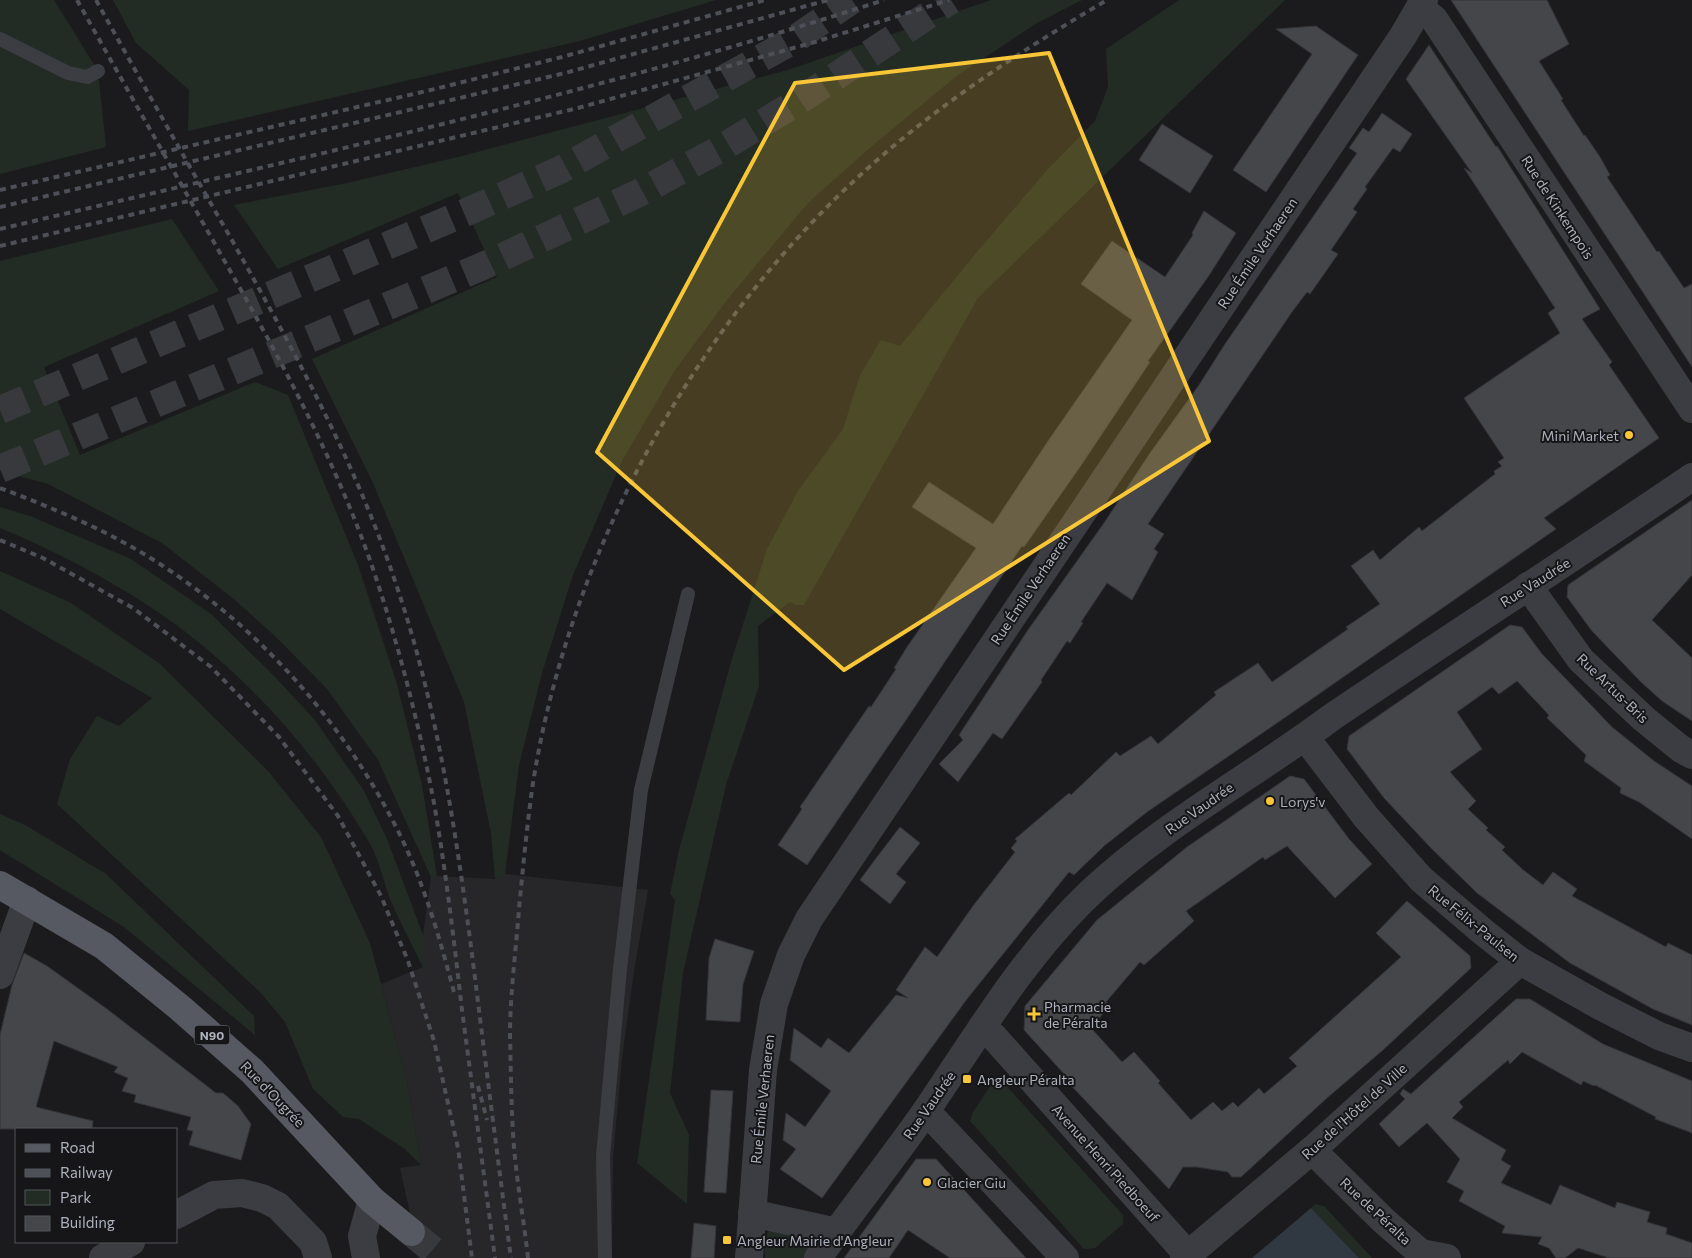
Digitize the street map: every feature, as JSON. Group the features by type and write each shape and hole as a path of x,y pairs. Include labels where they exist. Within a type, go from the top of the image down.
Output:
{"main road":[{"name":"Rue d'Ougrée","path":"0,885 104,946 187,1013 252,1071 372,1200 411,1232"}],"street":[{"name":"Rue de Kinkempois","path":"1422,4 1434,19 1692,410"},
{"name":"Rue Émile Verhaeren","path":"749,1258 762,1070 774,1004 791,955 809,918 1392,53 1422,4"},
{"name":"Rue Vaudrée","path":"818,1258 926,1111 1032,958 1090,894 1125,862 1205,802 1305,737 1340,711 1528,586 1563,565 1692,477"},
{"name":"Rue Artus-Bris","path":"1528,586 1581,660 1644,719 1681,749 1692,755"},
{"name":"Rue Félix-Paulsen","path":"1305,737 1366,818 1421,879 1482,931 1520,961 1600,1006 1650,1032 1692,1048"},
{"path":"0,975 27,900"},
{"name":"Rue de l'Hôtel de Ville","path":"1186,1256 1312,1150 1520,961"},
{"name":"Avenue Henri Piedboeuf","path":"982,1028 994,1037 1186,1256"},
{"path":"926,1111 1065,1258"},
{"name":"Rue de Péralta","path":"1312,1150 1384,1221 1431,1256"},
{"path":"178,1214 214,1195 242,1193 262,1198 278,1206 313,1242 318,1258"},
{"path":"366,1258 362,1236 372,1200"},
{"path":"752,1213 836,1232"},
{"path":"103,1258 129,1243"}],"lane":[{"path":"0,39 68,73 88,77 98,71"},
{"path":"605,1258 604,1146 620,969 641,790 688,594"}],"highlighted area":[{"path":"1049,53 1209,441 844,670 597,452 795,83"}],"shaded area":[{"path":"505,874 648,890 622,1058 613,1158 612,1258 420,1258 400,1168 421,1165 407,1081 381,984 423,967 423,935 431,877 495,879"},
{"path":"1311,1208 1359,1258 1252,1258"}],"green space":[{"path":"0,0 54,0 98,71 106,147 0,174"},
{"path":"113,0 716,0 580,41 188,131 189,90 136,43"},
{"path":"991,0 1082,0 1037,23 958,75 872,146 809,202 727,300 675,370 622,461 573,575 542,673 519,765 505,874 495,879 491,833 464,702 373,483 312,359 497,277 458,193 278,269 234,205 347,183 462,156 788,70"},
{"path":"1179,0 1285,0 978,298 804,605 796,605 790,602 758,626 759,686 726,785 683,973 670,1093 689,1135 687,1204 637,1163 675,900 670,894 679,850 731,662 767,549 798,491 843,429 860,375 881,340 900,346 1047,170 1095,121 1108,87 1106,49"},
{"path":"172,219 219,291 44,367 80,455 255,382 288,395 358,565 397,684 422,785 437,876 431,877 378,760 327,689 278,639 235,600 162,543 48,484 0,471 0,261"},
{"path":"0,507 30,516 131,559 211,614 275,677 315,720 364,791 387,839 423,935 423,967 390,899 378,862 369,842 330,782 308,753 260,698 207,649 159,613 92,572 0,528"},
{"path":"0,571 71,603 159,663 269,772 321,837 370,943 407,1081 421,1165 405,1149 359,1119 343,1117 313,1089 285,1022 260,992 57,804 70,759 97,716 119,726 152,698 0,609"},
{"path":"0,814 27,826 106,874 254,1016 255,1035 124,927 0,850"},
{"path":"1002,1081 1123,1215 1123,1224 1095,1248 1084,1249 970,1121 973,1112 993,1082"},
{"path":"1315,1204 1324,1206 1372,1258 1359,1258 1311,1208"},
{"path":"772,1229 810,1241 812,1244 808,1258 765,1258 765,1238"}],"building":[{"path":"1451,0 1547,0 1569,44 1539,61 1563,99 1561,100 1600,157 1610,175 1607,177 1657,252 1659,251 1684,288 1692,284 1692,367"},
{"path":"1316,26 1358,55 1266,192 1233,170 1312,54 1276,29"},
{"path":"1429,45 1497,146 1600,309 1582,319 1612,362 1609,365 1659,438 1544,518 1556,529 1147,812 1104,846 1074,875 1069,872 967,999 822,1198 780,1169 796,1149 783,1140 786,1113 805,1127 831,1091 790,1060 794,1028 821,1048 828,1038 849,1053 896,995 908,998 896,990 925,947 937,957 973,906 1015,852 1011,848 1017,841 1015,839 1069,793 1071,795 1116,752 1120,756 1151,736 1158,744 1216,695 1214,692 1258,663 1272,682 1348,629 1346,627 1380,604 1351,566 1373,550 1380,560 1419,527 1422,531 1495,474 1494,471 1502,466 1498,462 1504,458 1464,398 1560,333 1548,313 1555,308 1464,168 1472,173 1406,79"},
{"path":"1382,113 1412,134 1400,152 1393,148 1365,187 1367,189 1353,209 1357,212 1331,250 1338,254 1310,294 1307,292 1292,312 1148,524 1164,534 1154,549 1158,552 1132,600 1107,583 1081,622 1083,623 1070,643 1067,641 1041,680 1042,682 1002,739 993,733 958,782 939,764 963,740 959,735 1028,630 1104,523 1150,453 1199,385 1225,344 1357,153 1349,148 1363,128 1369,132"},
{"path":"1162,124 1213,156 1190,193 1139,160"},
{"path":"1204,211 1236,233 1208,277 1148,361 1150,362 1080,467 1024,547 1022,546 807,865 778,845 802,809 800,807 869,706 871,707 896,669 894,668 907,647 976,548 912,507 929,482 993,524 1132,320 1081,284 1112,241 1165,277 1193,235 1192,233"},
{"path":"1692,500 1692,575 1652,620 1692,658 1692,721 1662,701 1641,682 1592,631 1567,597 1568,585"},
{"path":"1510,625 1522,627 1542,654 1612,727 1654,761 1692,786 1692,839 1639,802 1620,793 1621,788 1584,761 1586,755 1547,718 1549,715 1517,681 1499,694 1492,687 1457,712 1482,749 1450,772 1476,801 1468,809 1488,828 1486,830 1505,847 1502,850 1543,885 1553,872 1577,889 1572,896 1666,947 1668,943 1692,955 1692,1025 1653,1009 1570,963 1477,893 1384,798 1347,749 1349,736"},
{"path":"1290,776 1304,779 1349,839 1372,864 1335,898 1287,846 1265,860 1263,857 1186,911 1194,921 1144,965 1140,962 1106,1002 1110,1005 1091,1028 1122,1062 1134,1052 1160,1081 1158,1083 1191,1120 1213,1102 1222,1111 1233,1102 1238,1107 1259,1088 1264,1094 1297,1066 1289,1058 1401,957 1376,933 1407,901 1470,956 1471,968 1383,1050 1327,1098 1241,1177 1232,1177 1228,1172 1197,1167 1183,1167 1169,1189 1064,1078 1066,1076 1024,1030 1025,1006 1097,920 1187,847"},
{"path":"900,827 920,843 896,874 906,882 890,904 860,880"},
{"path":"715,939 754,951 743,984 740,1022 706,1020 709,958"},
{"path":"24,953 47,966 107,1009 216,1093 223,1093 238,1106 251,1124 241,1160 189,1145 193,1131 187,1130 191,1117 134,1102 136,1095 122,1091 128,1078 114,1072 118,1067 54,1041 36,1107 93,1121 92,1128 0,1129 0,1035 12,985"},
{"path":"1516,999 1530,999 1603,1044 1692,1081 1692,1133 1655,1119 1656,1117 1595,1085 1583,1081 1581,1085 1522,1052 1510,1064 1508,1060 1459,1102 1463,1107 1452,1118 1506,1150 1501,1160 1511,1166 1501,1183 1551,1205 1560,1185 1615,1208 1617,1202 1650,1212 1647,1222 1667,1228 1666,1234 1692,1243 1692,1258 1609,1258 1578,1248 1565,1258 1556,1258 1549,1248 1538,1244 1542,1237 1502,1233 1505,1226 1459,1201 1464,1191 1447,1182 1460,1159 1427,1123 1399,1147 1379,1124 1405,1099 1400,1094 1403,1089 1411,1094"},
{"path":"711,1090 733,1091 726,1193 704,1192"},
{"path":"916,1159 936,1159 1026,1258 950,1258 908,1230 889,1258 844,1258"},
{"path":"694,1223 716,1226 714,1258 691,1258"}],"tunnel":[{"path":"0,410 469,211 560,170 792,41 852,0"},
{"path":"0,469 483,266 639,193 720,149 797,102 951,0"},
{"path":"411,1232 442,1258"}],"railway":[{"path":"77,0 243,293 287,375 347,500 379,587 410,694 434,803 495,1258"},
{"path":"96,0 253,277 320,404 361,491 395,581 423,676 453,822 511,1258"},
{"path":"0,190 435,89 562,57 765,0"},
{"path":"0,207 565,73 828,0"},
{"path":"0,229 445,124 666,66 884,0"},
{"path":"0,246 578,108 815,42 949,0"},
{"path":"528,1258 514,1147 510,1035 512,988 525,846 533,783 549,702 573,622 603,543 639,466 681,393 728,323 781,257 837,197 900,141 966,90 1035,44 1107,0"},
{"path":"0,488 74,518 144,554 185,581 224,611 260,643 294,678 325,715 353,755 379,796 402,839 426,897 455,996"},
{"path":"0,540 43,558 133,608 211,667 279,737 338,816 381,896 408,961 434,1041 458,1148 472,1258"},
{"path":"478,1086 487,1120"}],"place":[{"name":"Mini Market","path":"1629,435"},
{"name":"Lorys'v","path":"1270,801"},
{"name":"Pharmacie de Péralta","path":"1034,1014"},
{"name":"Angleur Péralta","path":"967,1079"},
{"name":"Glacier Giu","path":"927,1182"},
{"name":"Angleur Mairie d'Angleur","path":"727,1240"}]}
